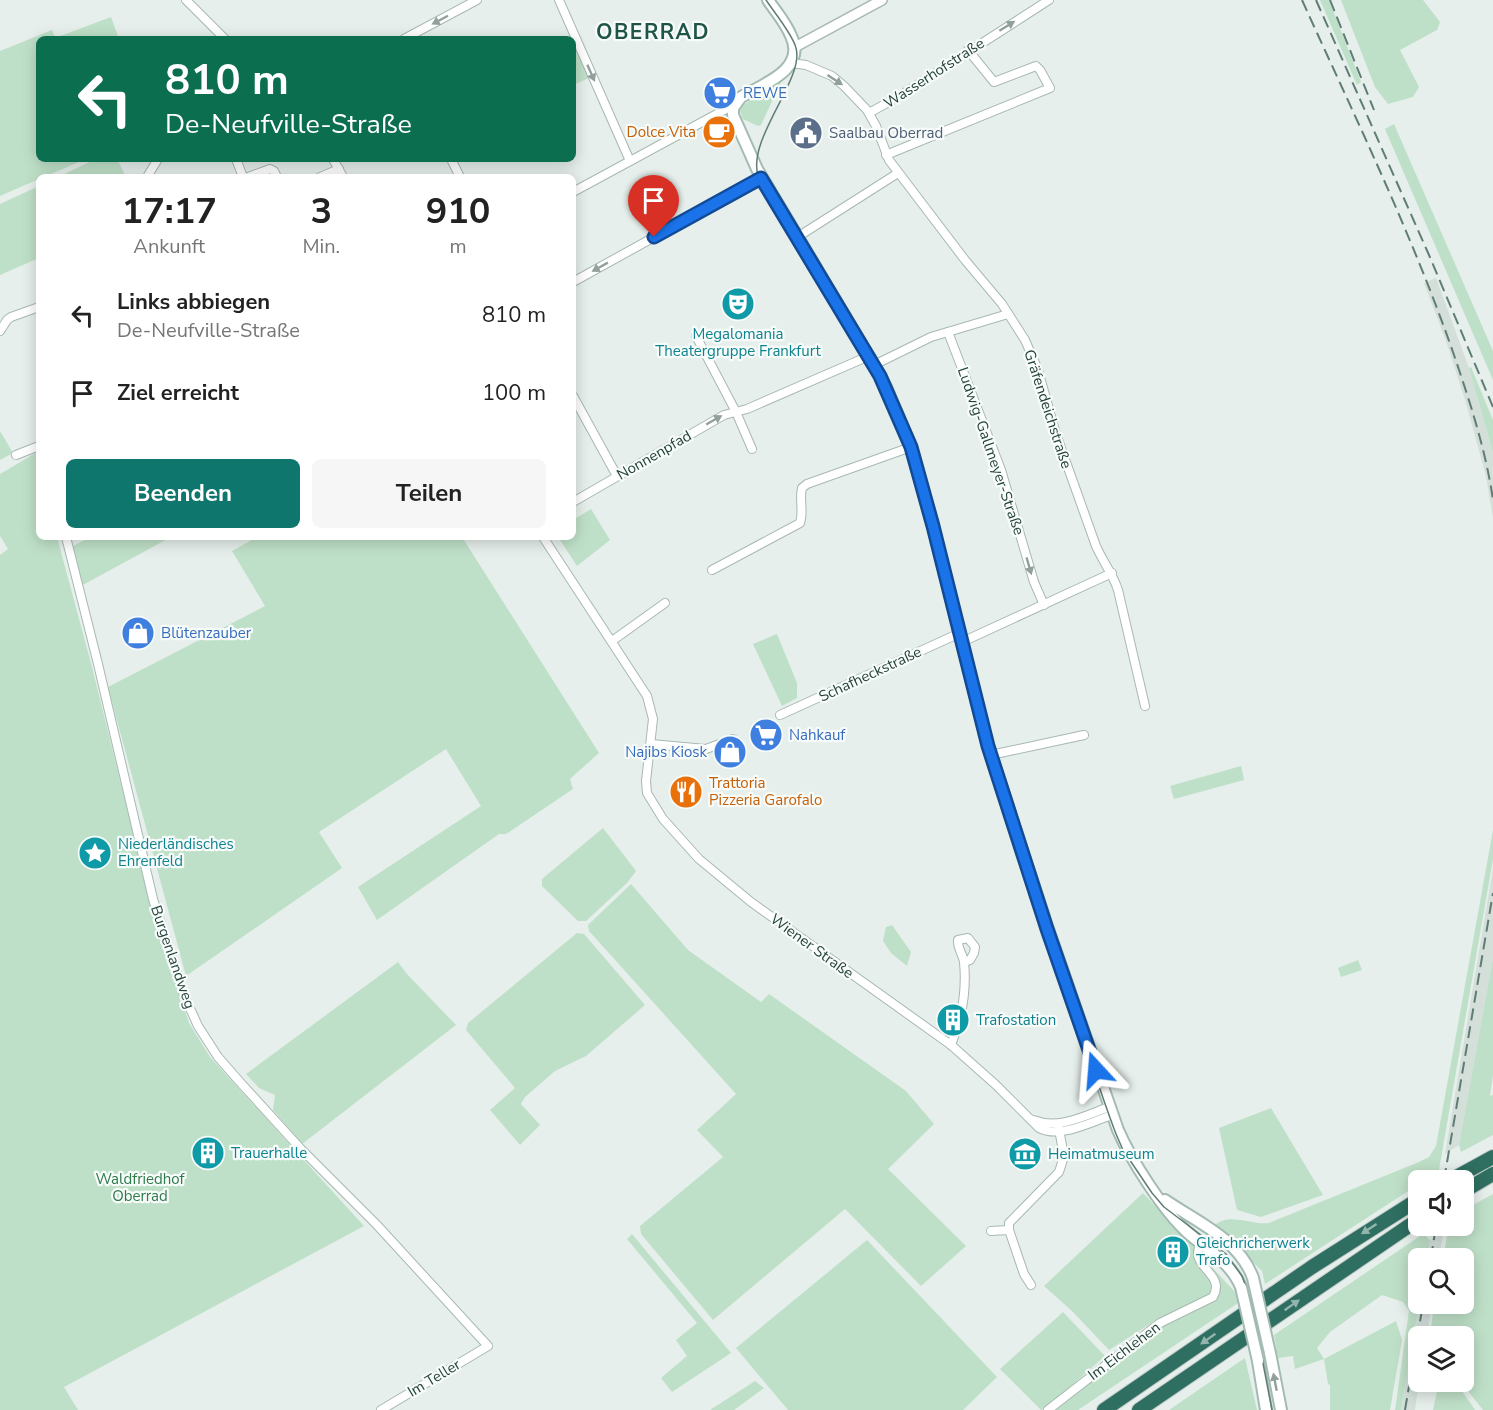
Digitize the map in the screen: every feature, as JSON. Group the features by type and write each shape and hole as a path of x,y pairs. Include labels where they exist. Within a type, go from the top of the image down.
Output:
{"highway":[{"path":"1466,1170 1493,1150"},
{"path":"1470,1170 1493,1157"},
{"path":"1474,1185 1493,1174"},
{"path":"1474,1188 1493,1181"},
{"path":"1104,1410 1312,1267 1408,1205"},
{"path":"1138,1410 1408,1226"}],"main road":[{"path":"768,0 789,32 795,47 795,56 780,75 741,98 733,108 736,123 759,174 886,387 911,447 991,755 1047,929 1110,1111 1129,1152 1159,1196 1186,1231 1223,1260 1236,1275 1245,1298 1266,1410"},
{"path":"1159,1196 1230,1244 1240,1255 1253,1278 1281,1410"}],"street":[{"path":"186,0 222,36"},
{"path":"410,36 477,0"},
{"path":"559,0 575,36"},
{"path":"795,47 882,0"},
{"name":"Wasserhofstraße","path":"791,63 806,65 832,76 869,113 903,94 968,50 1049,0"},
{"path":"576,39 630,161"},
{"path":"886,155 1050,88 1036,66 994,82 968,50"},
{"path":"576,190 728,108 733,108"},
{"name":"Gräfendeichstraße","path":"869,113 886,155 898,173 1008,314 1032,353 1056,434 1096,546 1113,573 1144,706"},
{"path":"335,162 342,174"},
{"path":"256,174 270,169 276,174"},
{"path":"327,174 339,169"},
{"path":"796,238 898,173"},
{"path":"576,280 759,174"},
{"path":"0,331 7,320 36,308"},
{"name":"Nonnenpfad","path":"576,500 724,415 747,409 948,332 1008,314"},
{"name":"Ludwig-Gallmeyer-Straße","path":"948,332 1001,470 1034,582 1044,605"},
{"path":"696,336 736,412 752,449"},
{"path":"576,401 617,476"},
{"path":"16,455 36,447"},
{"path":"712,570 800,523 802,518 800,497 802,488 807,484 911,447"},
{"name":"Burgenlandweg","path":"67,540 153,899 184,995 198,1026 218,1057 246,1089 300,1148 377,1225 488,1346"},
{"name":"Wiener Straße","path":"545,540 647,696 652,719 646,781 647,793 663,819 699,859 751,902 951,1046 996,1085 1028,1118 1059,1128"},
{"name":"Schafheckstraße","path":"780,716 961,637 1044,605 1113,573"},
{"path":"612,640 665,603"},
{"path":"991,755 1084,735"},
{"path":"651,744 706,749 733,739"},
{"path":"951,1046 963,1013 964,962"},
{"path":"1031,1285 1024,1274 1009,1230 1009,1223 1059,1172 1064,1156 1059,1128 1110,1111"},
{"path":"991,1231 1009,1230"},
{"name":"Im Eichlehen","path":"1048,1410 1161,1323 1214,1297 1215,1282 1196,1253 1201,1243"},
{"name":"Im Teller","path":"381,1410 488,1346"}],"shaded area":[{"path":"1436,278 1469,368 1493,453 1493,518 1486,476 1466,403 1424,283"},
{"path":"1493,868 1493,958 1459,1145 1445,1154"},
{"path":"1443,1236 1441,1248 1429,1248 1430,1240"},
{"path":"1417,1314 1430,1314 1429,1326 1415,1326"},
{"path":"1408,1369 1408,1392 1418,1392 1415,1410 1401,1410"}],"green space":[{"path":"1320,0 1329,0 1361,82 1357,85"},
{"path":"1341,0 1423,0 1440,22 1437,30 1400,50 1419,87 1413,97 1388,104 1375,87"},
{"path":"111,17 118,36 60,36"},
{"path":"52,30 54,36 37,36"},
{"path":"36,36 36,162 79,162 51,174 36,174 36,180 0,196 0,51"},
{"path":"576,48 589,78 576,84"},
{"path":"779,81 781,82 761,125 758,126 743,119 740,111 742,106"},
{"path":"1394,124 1493,351 1493,380 1385,129"},
{"path":"90,162 118,162 124,174 64,174"},
{"path":"36,187 36,259 0,275 0,204"},
{"path":"1471,367 1493,420 1493,453 1469,368"},
{"path":"0,431 13,453 0,460"},
{"name":"Waldfriedhof Oberrad","path":"36,453 36,540 58,540 152,909 189,1023 210,1057 364,1226 64,1387 78,1410 0,1410 0,555 8,549 0,536 0,474"},
{"path":"591,509 610,540 577,566 560,540 576,540 576,518"},
{"path":"85,540 165,540 81,586 71,547"},
{"path":"252,540 464,540 599,753 570,779 573,789 506,834 499,834 377,920 358,887 481,806 446,749 319,832 342,868 186,976 108,687 265,606 232,551"},
{"path":"777,634 797,683 797,698 782,706 753,644"},
{"path":"1241,766 1244,780 1174,799 1170,786"},
{"path":"603,828 636,871 628,882 586,921 578,921 542,886 542,879"},
{"path":"1493,830 1493,859 1439,1170 1408,1170 1408,1191 1265,1284 1262,1271 1215,1225 1227,1219 1269,1223 1419,1162 1429,1157 1436,1146"},
{"path":"631,884 688,950 761,1002 769,994 906,1091 934,1124 888,1169 966,1246 921,1286 845,1209 713,1320 641,1234 640,1226 723,1157 697,1130 736,1094 589,931 588,925"},
{"path":"892,925 911,952 907,966 891,953 883,941 886,927"},
{"path":"577,933 584,934 645,1005 586,1056 555,1071 525,1097 521,1104 540,1125 520,1145 490,1110 515,1088 466,1030 468,1023"},
{"path":"1493,958 1493,1075 1490,1096 1493,1095 1493,1135 1461,1152 1459,1145"},
{"path":"1358,960 1362,970 1341,977 1338,968"},
{"path":"398,962 456,1025 302,1144 273,1110 275,1095 259,1088 246,1074"},
{"path":"1271,1108 1323,1195 1261,1217 1237,1210 1219,1128"},
{"path":"1143,1193 1235,1292 1238,1303 1078,1410 1053,1410 1165,1325 1161,1317 1109,1350 1072,1311 1044,1286"},
{"path":"1493,1194 1493,1410 1483,1410 1469,1392 1474,1392 1474,1326 1431,1326 1433,1314 1474,1314 1474,1248 1445,1248 1447,1236 1474,1236 1474,1204"},
{"path":"632,1234 731,1353 672,1392 661,1378 687,1356 676,1340 697,1323 627,1239"},
{"path":"1420,1236 1425,1236 1430,1240 1429,1248 1408,1248 1408,1310 1403,1302 1382,1295 1330,1332 1317,1348 1324,1359 1295,1369 1293,1356 1278,1358 1274,1335"},
{"path":"867,1240 997,1377 963,1410 788,1410 736,1348"},
{"path":"1063,1312 1105,1356 1041,1410 1000,1369"},
{"path":"1409,1314 1417,1314 1415,1326 1408,1326 1408,1369 1401,1410 1395,1410"},
{"path":"1396,1321 1402,1340 1390,1410 1330,1410 1330,1385 1324,1359"},
{"path":"1245,1358 1257,1410 1169,1410"},
{"path":"755,1381 764,1388 734,1410 710,1410"},
{"path":"1437,1392 1463,1392 1475,1410 1433,1410"}],"tram line":[{"path":"766,0 791,37 796,48 796,61 785,92 761,144 757,160 758,175 883,385 912,457 936,538 975,705 995,779 1116,1134 1123,1150 1164,1207 1226,1254 1242,1276 1251,1301 1272,1410"}],"railway":[{"path":"1302,0 1382,176 1438,310 1477,427 1493,500"},
{"path":"1316,0 1429,255 1493,407"},
{"path":"1330,0 1374,110"},
{"path":"1446,1170 1493,893"},
{"path":"1433,1248 1434,1236"},
{"path":"1405,1410 1421,1314"}],"place":[{"name":"REWE","path":"720,93"},
{"name":"Dolce Vita","path":"719,132"},
{"name":"Saalbau Oberrad","path":"806,133"},
{"name":"Megalomania Theatergruppe Frankfurt","path":"738,304"},
{"name":"Blütenzauber","path":"138,633"},
{"name":"Nahkauf","path":"766,735"},
{"name":"Najibs Kiosk","path":"730,752"},
{"name":"Trattoria Pizzeria Garofalo","path":"686,792"},
{"name":"Niederländisches Ehrenfeld","path":"95,853"},
{"name":"Trafostation","path":"953,1020"},
{"name":"Trauerhalle","path":"208,1153"},
{"name":"Heimatmuseum","path":"1025,1154"},
{"name":"Gleichricherwerk Trafo","path":"1173,1252"}],"district":[{"name":"OBERRAD","path":"653,32"}],"route":[{"path":"654,237 761,178 886,387 911,447 988,746 1047,929 1096,1070"}]}
